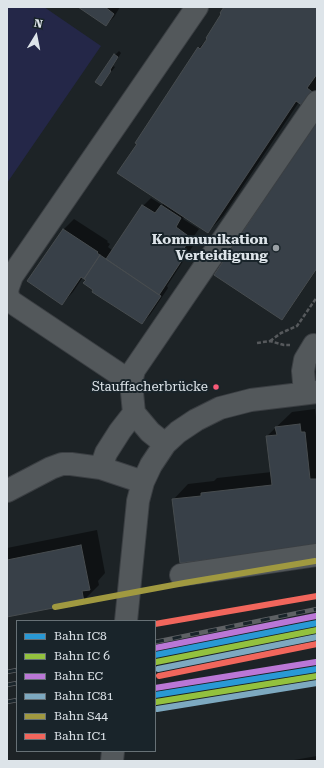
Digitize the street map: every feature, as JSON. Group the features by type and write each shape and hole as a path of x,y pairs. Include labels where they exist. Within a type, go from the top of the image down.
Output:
{"street":[{"path":"131,382 10,300 7,293 8,287 12,276 196,7"},
{"path":"165,444 150,432 134,413 131,382 132,376 138,364 317,102"},
{"path":"126,620 138,501 143,482 151,465 165,444 178,432 190,424 220,408 251,400 311,392 303,371 305,360 314,346"},
{"path":"101,468 106,453 134,413"},
{"path":"7,491 51,468 62,464 101,468 143,482"},
{"path":"182,575 317,555"}],"path":[{"path":"270,341 281,332 297,326 317,297"},
{"path":"257,343 270,341 284,345"}],"shaded area":[{"path":"7,7 44,7 101,46 7,183"}],"building":[{"path":"78,7 105,7 114,14 106,26"},
{"path":"224,7 317,7 317,74 307,88 315,94 306,108 296,101 208,233 117,173 198,47 200,49 207,39 206,38"},
{"path":"114,54 118,57 101,86 95,82"},
{"path":"317,120 317,268 282,320 214,275"},
{"path":"142,205 155,213 161,205 181,218 176,227 191,238 182,251 186,254 159,295 106,259"},
{"path":"63,229 98,252 97,253 100,255 84,279 81,277 62,305 27,281"},
{"path":"100,255 161,296 142,324 92,292 93,290 83,283 86,280 84,279"},
{"path":"300,424 301,432 305,432 310,479 317,479 317,547 180,563 172,499 201,496 201,493 272,485 266,436 277,435 275,427"},
{"path":"81,545 90,590 82,591 84,602 7,617 7,560"}],"railway":[{"path":"156,642 317,609"},
{"path":"7,672 16,670"},
{"path":"7,685 16,683"},
{"path":"7,702 16,700"}],"rail line":[{"name":"S44","path":"55,607 315,561"},
{"name":"IC1","path":"156,624 317,596"},
{"name":"EC","path":"156,648 316,616"},
{"name":"IC8","path":"156,655 317,623"},
{"name":"IC81","path":"158,669 317,637"},
{"name":"IC1","path":"159,676 317,644"},
{"name":"EC","path":"156,688 316,662"},
{"name":"IC8","path":"156,695 317,669"},
{"name":"IC81","path":"157,709 317,683"}],"transit line":[{"path":"156,662 317,630"},
{"path":"156,702 317,676"}],"place":[{"name":"Kommunikation Verteidigung","path":"276,248"},
{"name":"Stauffacherbrücke","path":"216,387"}]}
